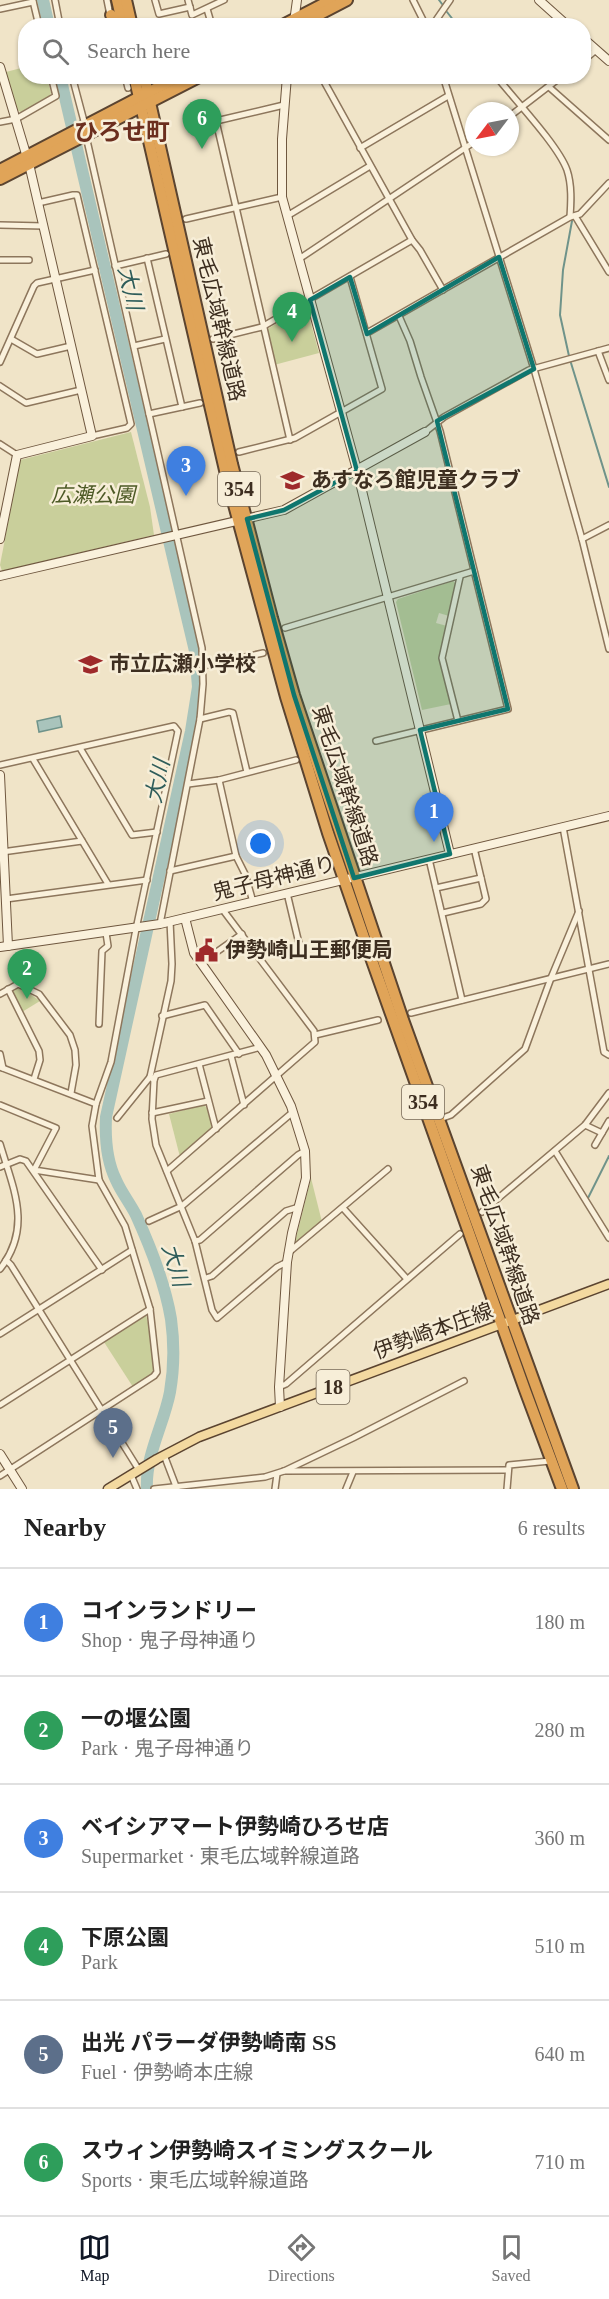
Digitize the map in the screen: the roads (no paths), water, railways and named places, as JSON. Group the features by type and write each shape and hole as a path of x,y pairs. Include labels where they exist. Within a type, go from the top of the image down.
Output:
{"highway":[{"path":"117,0 119,18"},
{"path":"126,0 130,18"},
{"path":"303,18 331,0"},
{"path":"306,18 347,0"},
{"name":"東毛広域幹線道路","path":"137,84 144,101 286,697 556,1459 562,1489"},
{"name":"東毛広域幹線道路","path":"144,84 144,101"},
{"path":"144,101 168,84"},
{"path":"0,170 28,160 144,101 183,84"},
{"path":"0,179 28,160"},
{"name":"東毛広域幹線道路","path":"349,878 440,1119 507,1323"},
{"name":"東毛広域幹線道路","path":"556,1459 573,1489"}],"main road":[{"name":"伊勢崎本庄線","path":"108,1489 199,1437 609,1284"}],"street":[{"path":"55,0 58,18"},
{"path":"107,0 112,18"},
{"path":"155,0 159,14 189,3 192,15 224,0"},
{"path":"295,18 297,0"},
{"path":"413,0 422,18"},
{"path":"438,18 450,0"},
{"path":"539,0 559,18"},
{"path":"0,9 33,1 37,18"},
{"path":"207,9 210,18"},
{"path":"591,45 609,61"},
{"path":"591,54 596,50"},
{"path":"0,67 28,160 92,436"},
{"path":"0,122 16,119 56,96 53,84"},
{"path":"74,84 199,631 203,666 200,718 158,924"},
{"path":"127,84 128,88"},
{"path":"286,84 282,197 286,216 357,470 450,854"},
{"path":"325,84 389,200 443,290"},
{"path":"299,259 465,148 445,84"},
{"path":"502,84 564,165 570,185 573,217 609,272"},
{"path":"521,108 553,84"},
{"path":"549,87 609,140"},
{"path":"360,148 448,96"},
{"path":"284,105 216,121 290,440"},
{"path":"467,156 534,369 582,539 609,649"},
{"path":"286,216 370,166"},
{"path":"367,333 573,217 609,183"},
{"path":"0,444 16,455 127,428 131,424 77,195 38,203"},
{"path":"186,219 282,197"},
{"path":"0,225 44,226"},
{"path":"213,339 262,327 412,240"},
{"path":"115,266 166,254"},
{"path":"147,258 182,407"},
{"path":"0,260 28,260"},
{"path":"0,362 12,339 32,288 37,283 94,270"},
{"path":"239,452 290,440 382,389 350,277"},
{"path":"376,741 508,709 438,422 399,316"},
{"path":"12,339 37,354 71,346"},
{"path":"134,346 165,339"},
{"path":"0,576 290,508 529,370 609,348"},
{"path":"598,351 609,380"},
{"path":"0,386 26,403 81,390"},
{"path":"149,414 200,404"},
{"path":"0,539 16,455"},
{"path":"582,539 609,525"},
{"path":"285,628 474,571"},
{"path":"458,721 442,658 460,577"},
{"path":"203,666 263,653"},
{"path":"200,718 233,713 247,772"},
{"path":"0,765 174,726 177,728 111,1062 96,1104 92,1126 99,1180 125,1226 150,1309 157,1372 0,1476"},
{"path":"80,748 132,835 157,832"},
{"path":"33,759 108,884"},
{"path":"188,784 219,780 296,760"},
{"path":"0,774 6,899 4,947 138,928"},
{"path":"219,780 236,856 245,874 253,902"},
{"name":"鬼子母神通り","path":"138,928 223,910 609,816"},
{"path":"563,827 604,1052 609,1054"},
{"path":"2,852 82,841"},
{"path":"442,913 484,902 486,899 474,848"},
{"path":"170,871 236,856"},
{"path":"429,859 462,1000"},
{"path":"436,888 481,878"},
{"path":"6,899 147,880"},
{"path":"287,893 301,952"},
{"path":"223,910 315,1035"},
{"path":"440,1119 451,1115 525,1050 551,978 579,911"},
{"path":"185,918 192,948 261,1047 276,1076 294,1112 304,1152 306,1178 288,1257 279,1387 280,1407"},
{"path":"170,921 172,964 152,1078 152,1113 156,1145 195,1241 206,1278 212,1310 217,1318 387,1169"},
{"path":"99,1024 102,951 108,946 106,933"},
{"path":"201,963 242,934"},
{"path":"411,1013 609,964"},
{"path":"0,993 18,984 39,994 70,1035 76,1058 71,1093"},
{"path":"8,989 39,1052 40,1060 34,1079"},
{"path":"162,1016 205,1005 239,1054"},
{"path":"315,1035 378,1020"},
{"path":"167,1171 312,1045 315,1035"},
{"path":"117,1118 156,1075 261,1047"},
{"path":"0,1054 1,1068 96,1104"},
{"path":"231,1056 244,1105"},
{"path":"199,1064 216,1129"},
{"path":"482,1212 585,1125 609,1093"},
{"path":"152,1113 208,1101"},
{"path":"0,1105 56,1128 34,1170"},
{"path":"149,1221 182,1206 286,1116 294,1112"},
{"path":"595,1145 609,1121"},
{"path":"585,1125 602,1133"},
{"path":"0,1144 3,1166 15,1187 19,1217 17,1235 0,1269"},
{"path":"555,1151 609,1238"},
{"path":"195,1241 200,1240 304,1152"},
{"path":"3,1166 20,1159 26,1161 102,1270"},
{"path":"34,1170 99,1180"},
{"path":"206,1278 212,1276 286,1211 299,1207"},
{"path":"343,1208 407,1279"},
{"path":"279,1387 286,1384 460,1234"},
{"path":"0,1334 132,1250"},
{"path":"6,1260 11,1264 102,1410 137,1471 137,1489"},
{"path":"0,1405 150,1309"},
{"path":"154,1489 266,1477 284,1471 464,1381"},
{"path":"0,1454 22,1489"},
{"path":"161,1457 177,1488"},
{"path":"507,1489 507,1470 511,1464 537,1464 556,1459"},
{"path":"284,1471 507,1470"},
{"path":"346,1489 353,1472"},
{"path":"275,1489 277,1473"}],"water":[{"path":"60,716 62,727 39,732 37,721"}],"waterway":[{"name":"大川","path":"43,0 47,18"},
{"path":"439,0 442,4"},
{"path":"447,12 452,18"},
{"name":"大川","path":"62,84 195,651 198,687 191,731 106,1117 106,1141 110,1165 136,1215 152,1253 165,1292 172,1328 173,1365 170,1392 149,1464 147,1489"},
{"path":"506,84 514,94"},
{"path":"550,138 569,172 573,190 573,210"},
{"path":"569,356 560,315 563,270 572,221"},
{"path":"571,363 609,487"},
{"path":"588,1198 609,1156"}],"place":[{"name":"スウィン伊勢崎スイミングスクール","path":"202,149"},
{"name":"下原公園","path":"292,342"},
{"name":"あすなろ館児童クラブ","path":"293,480"},
{"name":"ベイシアマート伊勢崎ひろせ店","path":"186,496"},
{"name":"市立広瀬小学校","path":"91,664"},
{"name":"コインランドリー","path":"434,842"},
{"name":"伊勢崎山王郵便局","path":"207,950"},
{"name":"一の堰公園","path":"27,999"},
{"name":"出光 パラーダ伊勢崎南 SS","path":"113,1458"}],"district":[{"name":"ひろせ町","path":"122,132"}],"park label":[{"name":"広瀬公園","path":"93,495"}]}
